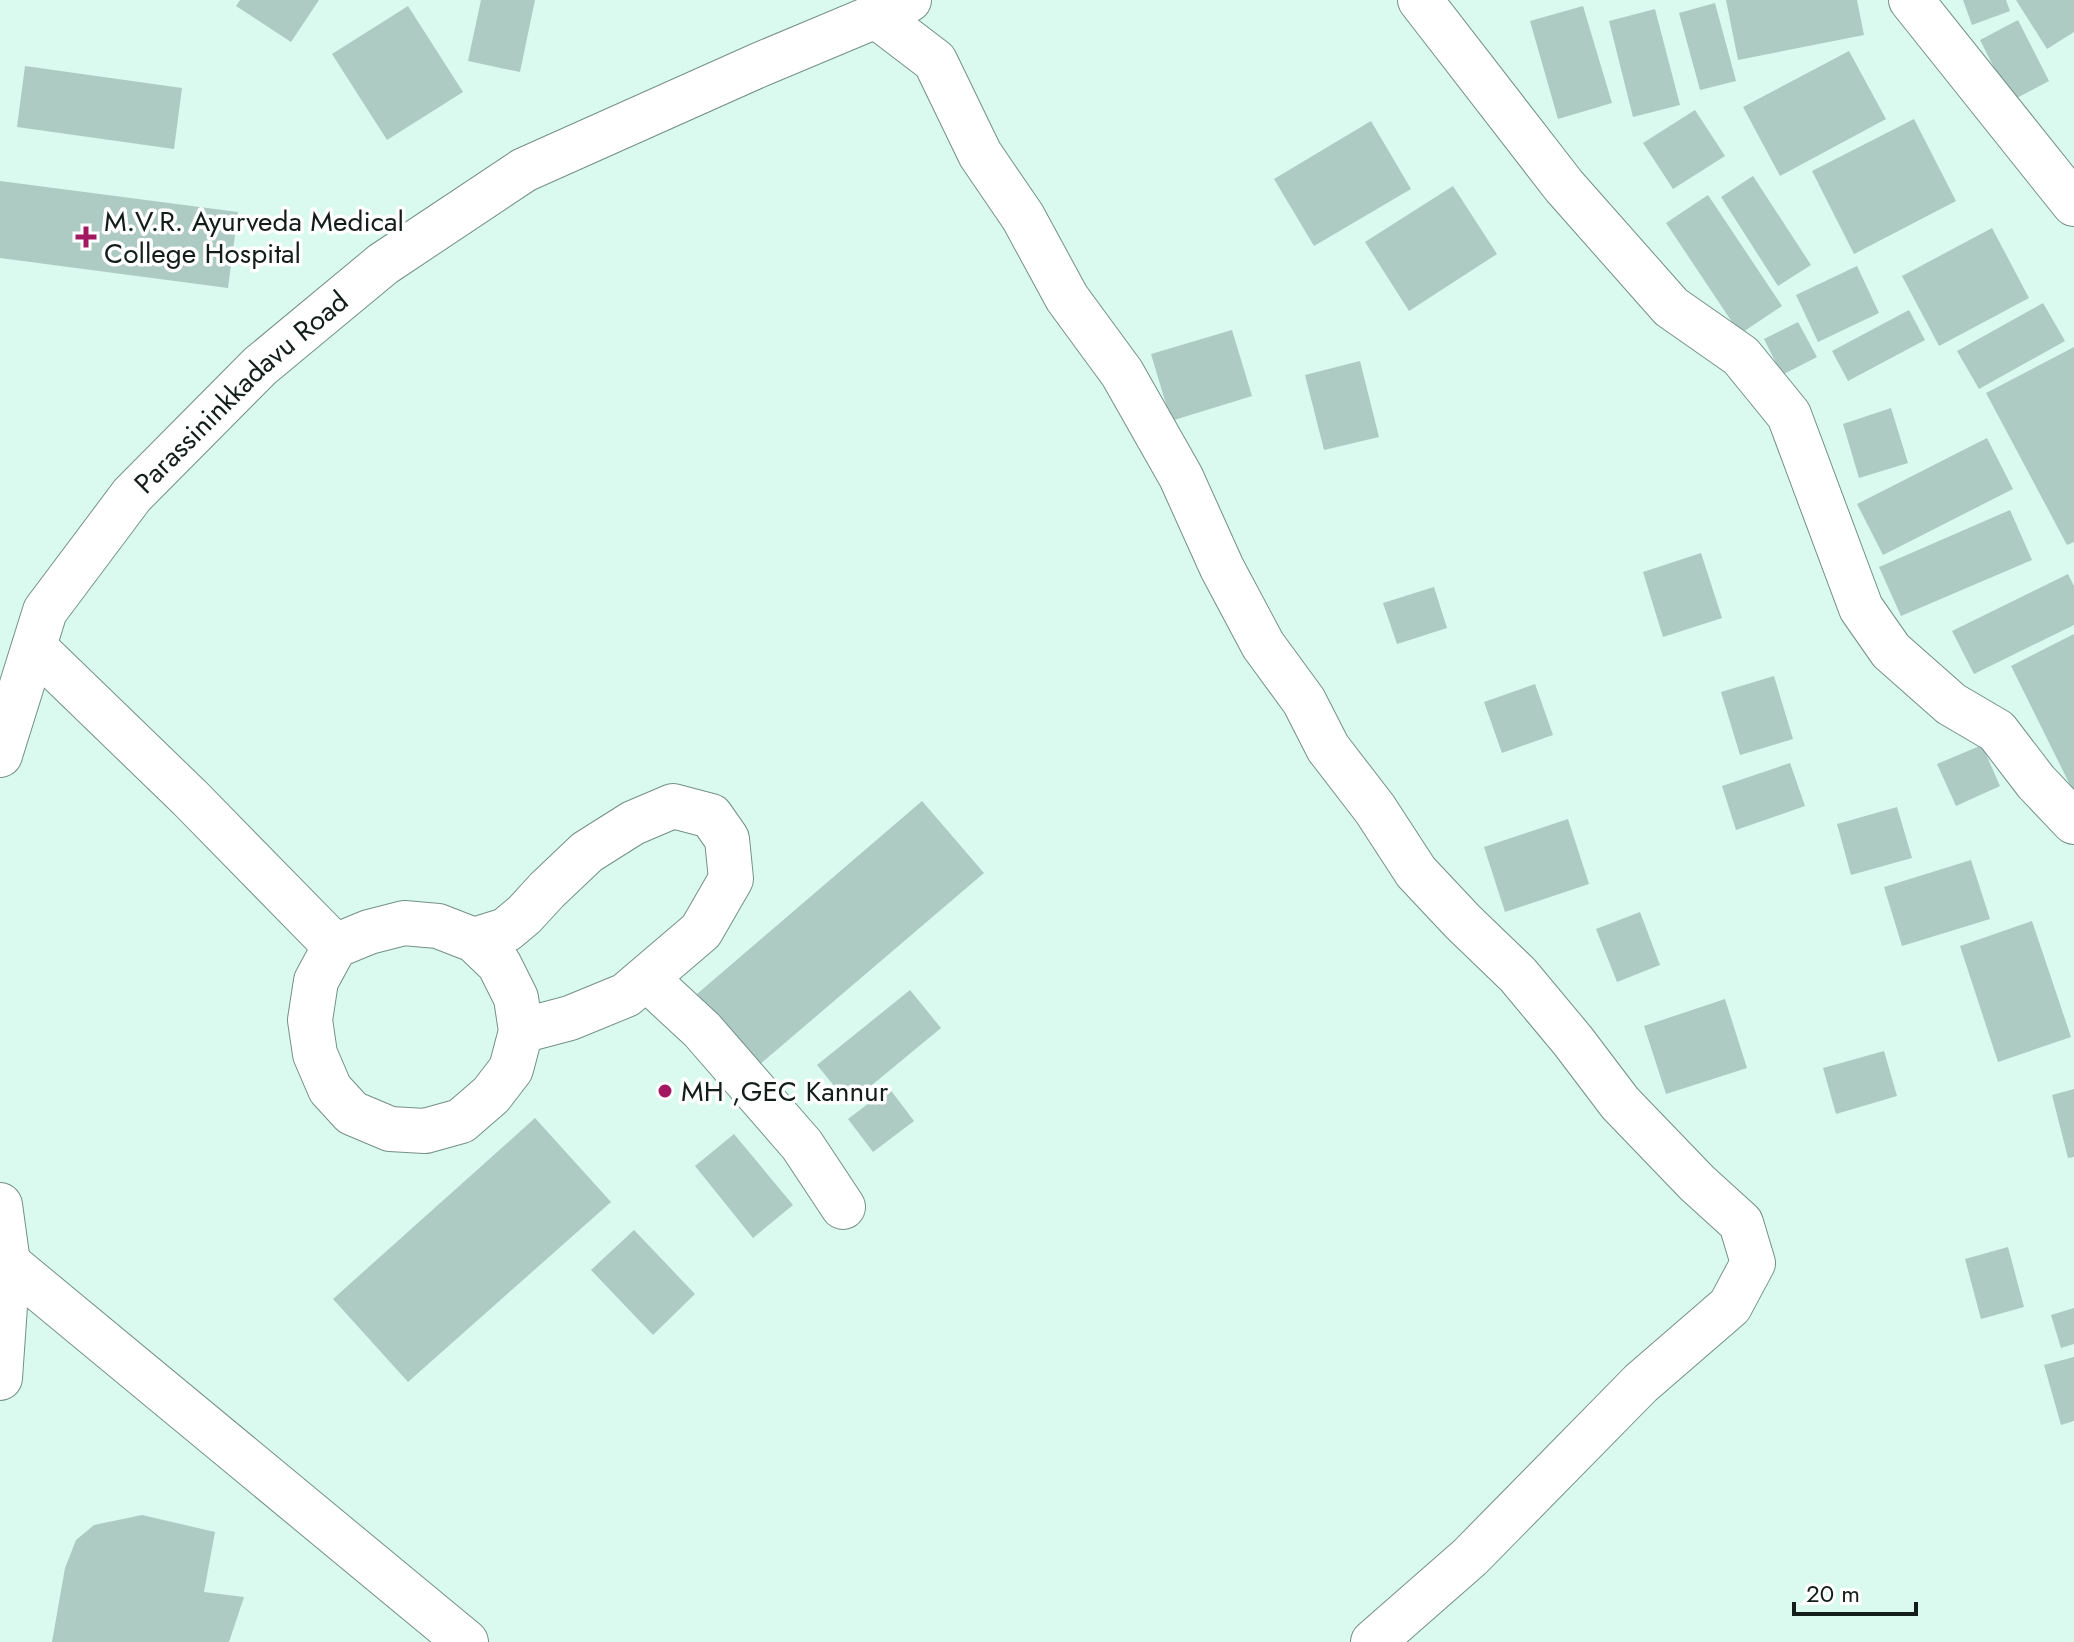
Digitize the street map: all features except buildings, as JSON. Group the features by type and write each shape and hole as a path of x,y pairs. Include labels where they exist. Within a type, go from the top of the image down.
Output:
{"street":[{"path":"1420,0 1564,186 1661,296 1671,307 1741,356 1789,415 1861,608 1891,651 1951,704 1997,731 2036,782 2074,822"},
{"path":"1911,0 2074,204"},
{"path":"893,8 935,61 980,154 1023,217 1067,298 1122,373 1181,477 1222,568 1263,645 1304,701 1328,748 1375,809 1416,872 1518,975 1620,1103 1697,1183 1741,1223 1753,1263 1730,1306 1641,1383 1470,1557 1373,1642"},
{"name":"Parassininkkadavu Road","path":"0,755 45,611 132,495 260,366 383,264 524,170 893,8"},
{"path":"34,647 190,798 335,946"},
{"path":"474,940 506,930 587,852 633,823 673,806 711,816 727,839 731,879 701,931 626,995 570,1018 521,1031"},
{"path":"404,923 438,926 474,940 499,964 516,998 521,1031 511,1069 491,1095 461,1121 425,1131 390,1129 352,1113 330,1089 315,1054 310,1020 316,981 335,946 369,932 404,923"},
{"path":"646,978 702,1030 802,1145 843,1207"},
{"path":"0,1205 8,1263 0,1378"},
{"path":"8,1263 466,1642"}],"place":[{"name":"M.V.R. Ayurveda Medical College Hospital","path":"86,237"},
{"name":"MH ,GEC Kannur","path":"665,1091"}]}
